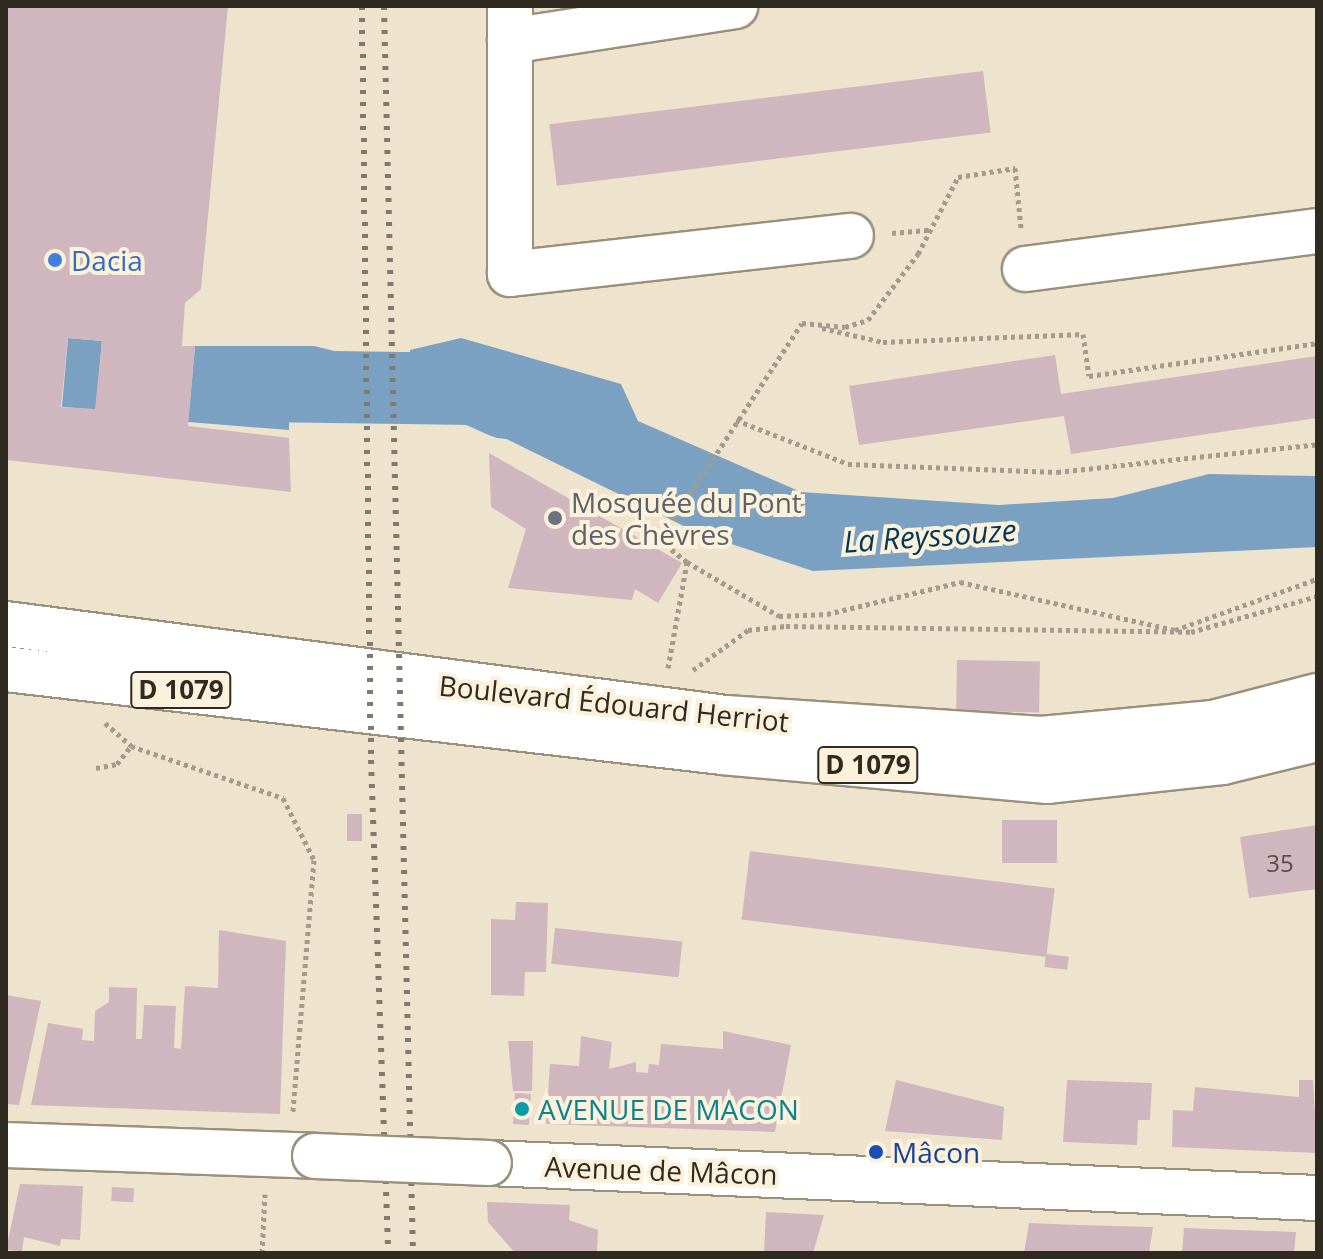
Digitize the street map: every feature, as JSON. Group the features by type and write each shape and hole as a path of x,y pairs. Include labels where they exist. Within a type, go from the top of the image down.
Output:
{"main road":[{"path":"735,6 510,23 510,274 851,236"},
{"path":"1025,269 1317,231"},
{"name":"Boulevard Édouard Herriot","path":"6,624 660,700 1041,739 1213,723 1317,696"},
{"name":"Boulevard Édouard Herriot","path":"6,669 1048,781 1222,762 1317,739"},
{"name":"Avenue de Mâcon","path":"6,1145 1317,1198"}],"path":[{"path":"802,323 845,327 868,320 918,254 958,177 1015,168 1025,269"},
{"path":"802,323 883,342 1083,334 1089,376 1317,343"},
{"path":"802,323 728,430 660,540 687,562 779,616 827,614 960,582 1175,630 1317,579"},
{"path":"736,420 848,464 1057,472 1317,444"},
{"path":"660,700 687,562"},
{"path":"660,700 748,630 1191,632 1317,596"},
{"path":"99,718 131,746 283,798 314,860 290,1156 262,1253"},
{"path":"96,768 117,764 131,746"}],"water":[{"path":"68,338 102,341 96,410 62,407"},
{"path":"461,338 621,384 638,421 801,492 999,505 1113,498 1209,474 1317,476 1317,547 813,571 698,533 474,423 410,416 410,350"},
{"path":"195,346 314,346 359,357 360,416 289,415 289,430 188,422"}],"building":[{"path":"6,6 228,6 201,289 185,303 182,346 195,346 188,426 289,438 291,492 6,460","holes":["68,338 102,341 95,409 61,407"]},
{"path":"983,71 991,133 557,186 549,124"},
{"path":"1055,355 1061,394 1317,356 1317,418 1071,454 1064,416 859,445 849,386"},
{"name":"Mosquée du Pont des Chèvres","path":"489,453 682,563 658,603 635,589 632,600 508,588 526,529 491,507"},
{"path":"957,660 1040,661 1039,712 956,711"},
{"path":"347,814 362,814 362,841 347,841"},
{"path":"1002,820 1057,820 1057,863 1002,863"},
{"path":"1317,825 1317,889 1249,898 1240,837"},
{"path":"750,851 1055,888 1046,957 742,919"},
{"path":"516,902 548,903 546,972 525,972 524,996 491,995 491,919 515,920"},
{"path":"555,928 682,941 679,977 551,964"},
{"path":"219,930 286,941 280,1114 31,1105 48,1023 83,1029 82,1040 94,1041 95,1011 109,1002 109,987 137,988 136,1039 142,1039 144,1005 176,1006 174,1048 181,1049 185,986 218,988"},
{"path":"1046,954 1069,957 1067,970 1044,967"},
{"path":"6,995 41,1001 19,1105 6,1104"},
{"path":"723,1031 791,1045 775,1132 546,1124 550,1064 579,1066 581,1036 612,1042 609,1069 636,1062 636,1072 648,1073 649,1064 659,1065 661,1044 723,1049"},
{"path":"508,1041 533,1041 532,1091 513,1091"},
{"path":"896,1080 1004,1107 1002,1140 885,1131"},
{"path":"1067,1080 1152,1083 1150,1120 1138,1120 1137,1145 1063,1142"},
{"path":"1299,1080 1313,1080 1317,1153 1172,1147 1173,1110 1193,1111 1195,1087 1299,1097"},
{"name":"AVENUE DE MACON","path":"515,1093 531,1094 529,1125 513,1124"},
{"path":"20,1184 83,1186 80,1240 61,1239 60,1246 24,1237 22,1251 6,1250"},
{"path":"112,1187 134,1188 133,1202 111,1201"},
{"path":"487,1202 570,1205 569,1220 598,1230 597,1253 515,1253 488,1222"},
{"path":"766,1212 824,1215 813,1253 764,1253"},
{"path":"1029,1223 1153,1227 1149,1253 1024,1253"},
{"path":"1184,1228 1296,1232 1294,1253 1182,1253"}],"waterway":[{"name":"La Reyssouze","path":"262,386 474,389 505,403"}],"railway":[{"path":"362,6 371,760 388,1253"},
{"path":"384,6 413,1253"}],"place":[{"name":"Dacia","path":"55,260"},
{"name":"Mosquée du Pont des Chèvres","path":"555,518"},
{"name":"AVENUE DE MACON","path":"522,1109"},
{"name":"Mâcon","path":"876,1152"}]}
